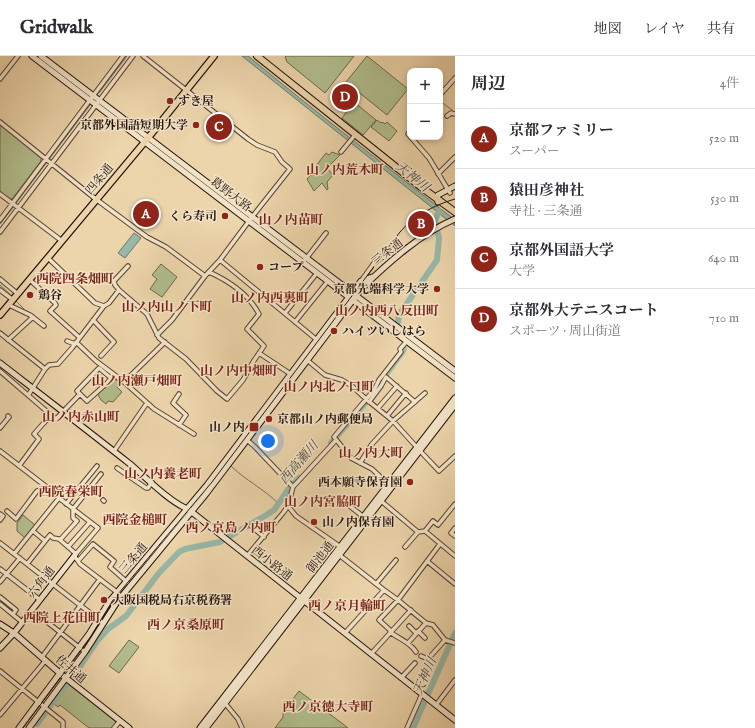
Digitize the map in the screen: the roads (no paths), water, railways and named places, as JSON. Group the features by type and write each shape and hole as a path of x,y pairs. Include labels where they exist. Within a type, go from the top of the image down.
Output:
{"highway":[{"path":"256,56 354,136 421,188 455,212"},
{"path":"438,199 455,215"}],"main road":[{"name":"四条通","path":"0,315 147,140 214,56"}],"street":[{"path":"0,79 18,56"},
{"name":"葛野大路","path":"32,56 48,65 67,79 250,219 455,371"},
{"name":"葛野大路","path":"41,56 48,65"},
{"path":"0,232 51,164 123,56"},
{"path":"0,220 46,159 133,56"},
{"path":"143,56 248,139 257,145 276,152 282,162 290,169 172,320 157,335"},
{"path":"443,92 455,78"},
{"path":"447,116 450,113 455,114 454,108"},
{"path":"0,122 97,200 147,237 166,247 205,276"},
{"path":"341,152 354,136"},
{"path":"413,140 429,158 449,192"},
{"path":"438,174 455,158"},
{"path":"438,199 438,195 449,192 455,187"},
{"path":"0,194 62,241"},
{"name":"三条通","path":"190,511 353,296 373,276 436,228 455,220"},
{"path":"305,260 326,233"},
{"path":"361,281 379,256"},
{"path":"48,258 95,303 104,306"},
{"path":"220,260 319,341"},
{"name":"葛野大路","path":"305,260 317,273 353,296 406,341 455,378"},
{"path":"128,266 114,281 114,285 147,314 159,338 186,359 217,391 227,399 243,380 264,346 247,329 260,314 250,299 230,283 209,272"},
{"path":"285,313 317,273"},
{"name":"三条通","path":"353,296 361,281 373,276"},
{"path":"0,279 15,298"},
{"path":"30,280 55,303 56,305 50,311 79,337"},
{"path":"295,322 328,281"},
{"path":"0,290 15,298"},
{"path":"29,394 45,369 49,365 58,364 104,306 109,303 119,290"},
{"path":"9,305 34,317 44,326"},
{"path":"8,340 34,317"},
{"path":"93,320 114,342 100,356"},
{"path":"0,334 45,369"},
{"path":"67,341 75,343 112,376"},
{"name":"三条通","path":"19,728 80,647 98,619 190,511 247,440 293,376 307,360 319,341"},
{"path":"368,401 401,352 400,349 406,341"},
{"path":"124,382 165,342"},
{"path":"259,353 293,376"},
{"path":"307,360 325,375 342,380 352,386 387,416 440,471 455,456"},
{"name":"西小路通","path":"0,363 455,720"},
{"path":"112,376 87,401 77,391 99,368 124,382 161,414 194,434"},
{"path":"0,371 29,394 56,419 80,394"},
{"path":"390,486 372,469 351,458 334,437 381,386 386,377 415,402"},
{"path":"378,408 397,386"},
{"path":"360,463 372,444 392,421 425,393"},
{"path":"179,394 174,403 186,415 179,425"},
{"path":"387,416 406,394"},
{"name":"御池通","path":"200,728 223,702 390,486 455,398"},
{"path":"114,451 147,403"},
{"name":"御池通","path":"418,449 455,405"},
{"path":"19,466 39,439 34,434 51,415"},
{"path":"0,428 9,418 8,416"},
{"path":"247,556 288,506 292,486 336,439"},
{"path":"247,440 292,486"},
{"path":"0,451 90,522 68,547"},
{"path":"66,504 97,466"},
{"path":"117,468 146,488 148,488 152,482"},
{"path":"60,540 77,521 73,518 73,509 101,474"},
{"path":"7,511 16,519 38,491 47,487"},
{"path":"14,554 59,498"},
{"path":"342,500 365,518"},
{"path":"379,500 418,532"},
{"path":"405,547 418,532 425,531 433,521 438,525 455,504"},
{"path":"288,506 296,516 342,548"},
{"path":"0,514 3,516 0,520"},
{"name":"六角通","path":"0,648 14,633 98,528 90,522"},
{"path":"251,526 264,537"},
{"path":"455,528 451,533 455,536"},
{"path":"33,531 45,541"},
{"path":"425,531 455,556"},
{"path":"27,564 50,535 53,538 60,540 75,553 80,564 119,594"},
{"path":"0,543 103,623"},
{"path":"78,561 93,544 114,561 110,567 129,583"},
{"path":"416,652 403,638 398,638 379,620 398,600 440,544"},
{"path":"337,554 426,623 433,625 447,641 454,643"},
{"path":"0,582 20,558"},
{"path":"376,584 396,560"},
{"path":"427,561 455,584"},
{"path":"0,569 40,600"},
{"path":"0,716 44,659 100,579"},
{"path":"345,633 384,590"},
{"name":"三条通","path":"29,728 85,652 119,594"},
{"path":"0,597 16,610 13,614"},
{"path":"0,604 22,622"},
{"path":"32,610 85,652"},
{"path":"371,654 411,610"},
{"path":"408,643 426,623"},
{"name":"佐井通","path":"0,624 14,633 60,674 129,728"},
{"path":"409,626 425,638"},
{"path":"421,656 428,659 447,641"},
{"path":"401,678 415,663"},
{"path":"0,671 63,722 63,728"},
{"path":"436,705 455,680"},
{"path":"407,728 425,696"},
{"path":"223,702 238,719 242,728"},
{"name":"御池通","path":"206,728 223,702"},
{"path":"114,728 120,721"}],"waterway":[{"path":"99,93 127,56"},
{"path":"321,103 388,156"},
{"path":"443,103 452,110"},
{"path":"16,203 90,105"},
{"path":"390,158 410,174"},
{"path":"0,224 14,206"},
{"name":"西高瀬川","path":"398,322 399,315 437,260 439,238 435,221 439,211"},
{"path":"0,285 13,297"},
{"path":"16,301 24,309"},
{"name":"西高瀬川","path":"331,443 366,402 404,348"},
{"path":"231,466 279,504"},
{"name":"西高瀬川","path":"72,678 97,641 108,629 126,616 159,573 179,552 185,549 220,542 268,514 274,510 290,487 299,478"},
{"name":"天神川","path":"413,728 455,633"},
{"name":"西高瀬川","path":"48,709 67,683"},
{"name":"西高瀬川","path":"37,724 46,712"}],"tram line":[{"path":"23,728 88,641 113,600 212,482 400,232 418,216 440,204 455,199"}],"place":[{"name":"京都外大テニスコート","path":"345,97"},
{"name":"すき屋","path":"170,101"},
{"name":"京都外国語短期大学","path":"196,125"},
{"name":"京都外国語大学","path":"219,127"},
{"name":"京都ファミリー","path":"146,214"},
{"name":"くら寿司","path":"225,216"},
{"name":"猿田彦神社","path":"421,224"},
{"name":"コープ","path":"260,267"},
{"name":"京都先端科学大学","path":"437,289"},
{"name":"鶏谷","path":"30,295"},
{"name":"ハイツいしはら","path":"334,331"},
{"name":"京都山ノ内郵便局","path":"269,419"},
{"name":"山ノ内","path":"254,427"},
{"name":"西本願寺保育園","path":"410,482"},
{"name":"山ノ内保育園","path":"314,522"},
{"name":"大阪国税局右京税務署","path":"104,600"}],"district":[{"name":"山ノ内荒木町","path":"345,169"},
{"name":"山ノ内苗町","path":"291,219"},
{"name":"西院四条畑町","path":"75,278"},
{"name":"山ノ内西裏町","path":"270,297"},
{"name":"山ノ内山ノ下町","path":"167,306"},
{"name":"山ノ内西八反田町","path":"387,310"},
{"name":"山ノ内中畑町","path":"239,370"},
{"name":"山ノ内瀬戸畑町","path":"137,380"},
{"name":"山ノ内北ノ口町","path":"329,386"},
{"name":"山ノ内赤山町","path":"81,416"},
{"name":"山ノ内大町","path":"371,452"},
{"name":"山ノ内養老町","path":"163,473"},
{"name":"西院春栄町","path":"71,491"},
{"name":"山ノ内宮脇町","path":"323,501"},
{"name":"西院金槌町","path":"135,519"},
{"name":"西ノ京島ノ内町","path":"231,527"},
{"name":"西ノ京月輪町","path":"347,605"},
{"name":"西院上花田町","path":"62,617"},
{"name":"西ノ京桑原町","path":"186,624"},
{"name":"西ノ京徳大寺町","path":"328,706"}]}
